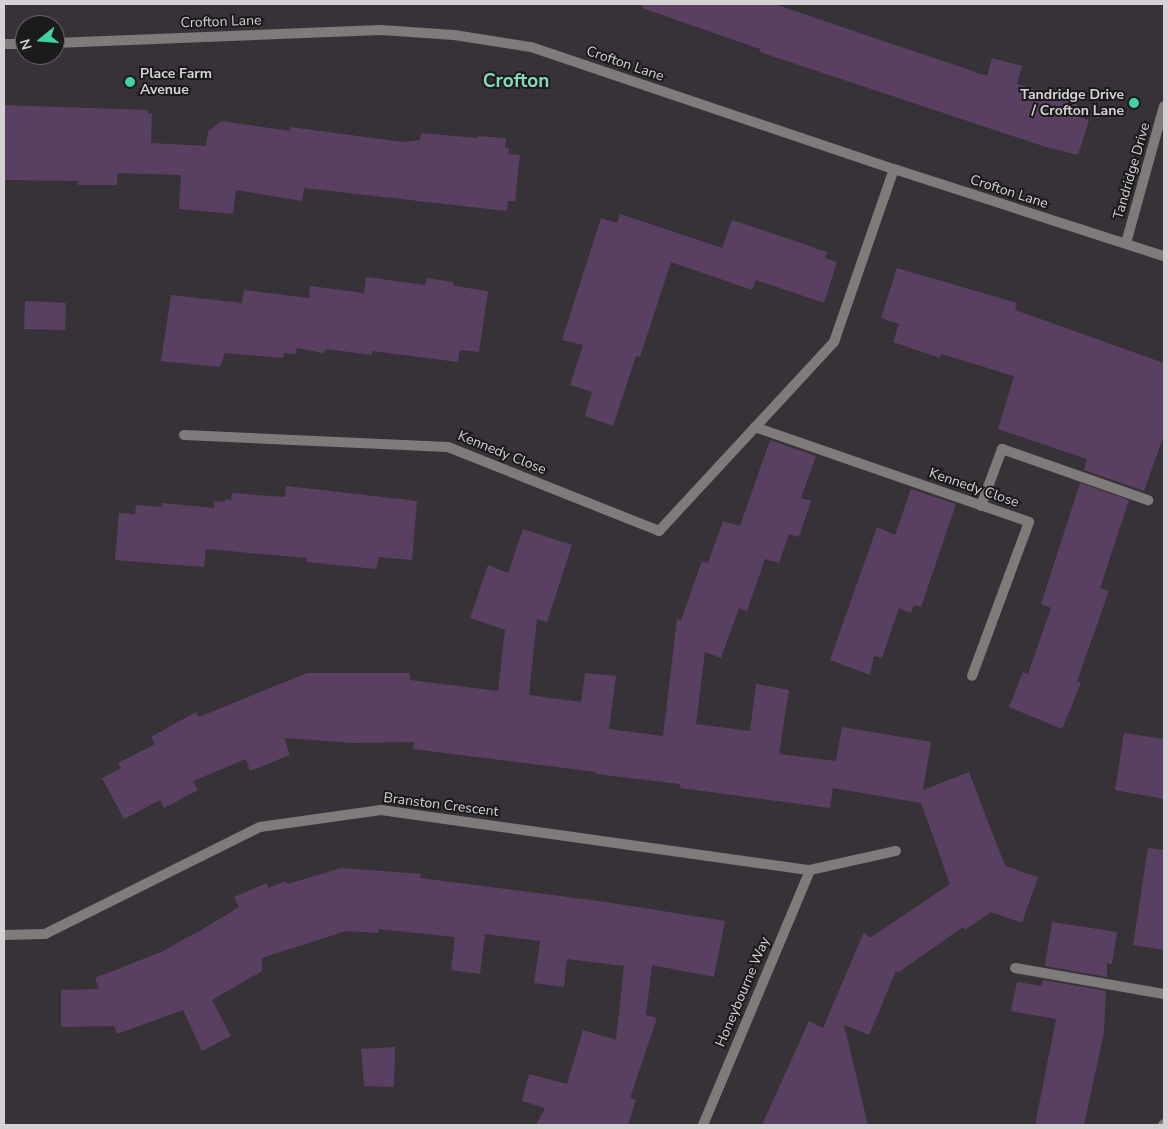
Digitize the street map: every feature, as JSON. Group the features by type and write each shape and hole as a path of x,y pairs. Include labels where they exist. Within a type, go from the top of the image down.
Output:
{"street":[{"name":"Crofton Lane","path":"65,43 382,30 454,35 531,47 894,169 1164,256"},
{"name":"Tandridge Drive","path":"1126,243 1164,106"},
{"name":"Kennedy Close","path":"184,435 448,446 659,531 834,342 894,169"},
{"name":"Kennedy Close","path":"754,427 1029,522 972,676"},
{"path":"981,506 1002,449 1148,500"},
{"name":"Branston Crescent","path":"4,934 46,934 260,827 381,810 810,870 896,852"},
{"name":"Honeybourne Way","path":"702,1125 810,870"},
{"path":"1015,968 1164,994"}],"building":[{"path":"643,4 774,4 987,76 992,58 1022,66 1017,84 1077,103 1075,116 1089,120 1078,155 1046,147 760,52 760,49 642,8"},
{"path":"4,105 148,110 148,114 152,113 151,143 206,146 208,132 221,121 290,131 290,127 403,142 420,140 421,133 477,138 478,136 506,138 505,148 509,149 508,154 520,155 515,201 508,201 507,211 304,188 302,201 236,190 233,214 179,209 181,175 117,173 117,185 78,185 78,181 4,180"},
{"path":"620,214 722,248 732,220 827,252 825,258 837,262 824,303 756,280 752,290 671,262 640,357 636,356 613,426 585,416 592,392 570,385 583,345 562,340 601,218 617,223"},
{"path":"897,268 1017,303 1015,310 1164,363 1164,435 1144,491 1084,470 1087,459 998,429 1014,376 941,354 940,358 893,342 899,324 881,318"},
{"path":"366,277 425,285 427,278 453,282 454,286 488,291 479,352 460,350 458,362 372,351 372,355 326,349 323,353 297,348 296,354 284,353 283,358 225,353 220,367 161,361 171,295 242,303 244,290 309,298 310,286 364,293"},
{"path":"25,301 66,303 65,330 24,329"},
{"path":"770,440 816,456 801,498 811,501 799,537 789,534 779,563 765,559 747,611 739,608 721,658 705,652 696,724 750,731 756,684 789,690 779,754 836,761 842,727 931,742 923,790 969,772 1005,866 1038,877 1022,923 991,912 965,930 963,927 899,972 896,971 869,1035 844,1025 868,1125 762,1125 809,1021 823,1028 864,932 870,938 950,884 921,803 833,788 830,808 680,788 680,784 596,774 596,772 413,749 414,742 354,743 284,738 290,755 250,771 246,759 193,781 198,790 164,808 160,800 124,819 102,778 121,768 118,763 155,744 151,737 196,712 199,717 307,673 410,673 410,680 498,691 505,630 470,618 488,565 508,573 523,529 572,545 547,622 537,619 529,695 581,702 585,673 616,676 609,729 663,736 677,619 681,620 702,561 708,563 723,521 740,526"},
{"path":"1080,483 1129,500 1100,588 1109,591 1077,681 1081,683 1062,729 1009,707 1023,672 1028,674 1051,608 1041,604"},
{"path":"286,486 417,501 412,560 379,557 376,569 307,562 307,558 206,549 204,567 115,560 119,513 135,514 136,505 162,507 162,503 214,508 214,501 225,502 225,499 231,500 232,493 285,497"},
{"path":"911,489 956,504 921,607 914,605 911,613 899,608 882,658 874,656 870,675 830,660 877,527 895,535"},
{"path":"1124,733 1164,739 1164,799 1115,790"},
{"path":"1148,848 1164,850 1164,950 1133,945"},
{"path":"341,868 421,874 420,878 606,902 725,921 714,977 652,965 646,1015 657,1018 630,1098 636,1100 628,1125 536,1125 545,1108 522,1101 529,1074 567,1084 583,1030 616,1040 624,966 567,959 564,987 534,983 540,941 485,934 480,974 451,970 455,937 379,929 378,933 346,931 262,958 262,971 212,1000 231,1036 202,1051 183,1010 117,1034 114,1026 61,1027 61,990 99,989 95,978 161,952 201,930 239,907 234,897 267,883 268,888 286,881 288,884"},
{"path":"1052,922 1117,932 1112,964 1107,963 1107,977 1045,966"},
{"path":"1043,980 1106,991 1104,1032 1084,1125 1035,1125 1056,1019 1011,1011 1017,982 1042,986"},
{"path":"395,1047 394,1087 364,1086 361,1049"}],"place":[{"name":"Place Farm Avenue","path":"130,82"},
{"name":"Tandridge Drive / Crofton Lane","path":"1134,103"}],"district":[{"name":"Crofton","path":"516,82"}]}
